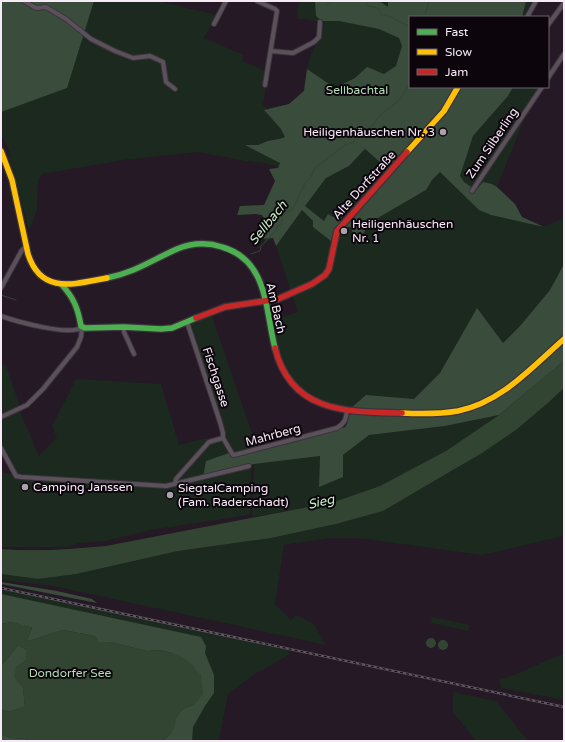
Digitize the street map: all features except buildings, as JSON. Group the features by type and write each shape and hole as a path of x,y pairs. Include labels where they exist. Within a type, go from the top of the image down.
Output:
{"street":[{"path":"24,1 36,8 46,7 66,19 91,39 115,51 133,58 150,56 163,62 166,82 175,89"},
{"path":"214,24 226,1"},
{"path":"257,1 277,11 265,85"},
{"path":"528,16 536,1"},
{"path":"549,24 564,3"},
{"path":"271,51 293,54 314,42 319,37 320,22"},
{"path":"549,76 564,54"},
{"name":"Alte Dorfstraße","path":"82,327 167,329 225,307 265,302 291,294 312,284 325,275 330,265 337,231 444,111 457,88"},
{"name":"Zum Silberling","path":"472,191 541,88"},
{"path":"1,150 6,160 11,177 30,260 37,272 46,280 62,285 71,296 77,305 82,327 81,336 77,347 43,389 27,405 1,417"},
{"name":"Am Bach","path":"62,285 115,276 138,269 181,247 193,244 209,244 238,253 246,259 255,271 261,284 274,352 282,371 291,383 301,393 310,399 334,408 347,410 414,413 450,412 470,408 505,390 522,377 564,339"},
{"path":"1,288 22,250 27,246"},
{"path":"1,316 49,328 77,330 82,327"},
{"name":"Fischgasse","path":"187,322 220,422 223,438"},
{"path":"124,327 124,332 134,354"},
{"name":"Mahrberg","path":"223,438 233,454 238,454 337,428 343,424 346,418 347,410"},
{"path":"174,484 176,479 209,442 223,438"},
{"name":"Mahrberg","path":"1,448 16,476 166,486 250,466"}],"green space":[{"path":"1,1 94,1 67,88 1,112"},
{"path":"29,1 158,1 217,15 204,38 244,55 241,61 266,71 264,86 266,87 263,105 267,109 289,104 303,91 310,56 319,39 321,22 297,18 299,1 532,1 524,16 409,16 409,88 364,144 322,173 280,231 266,243 264,236 279,171 277,167 264,163 198,152 123,160 42,174 38,181 37,211 29,230 9,157 11,155 1,137 1,36"},
{"name":"Sellbachtal","path":"315,1 379,1 388,7 388,1 526,1 522,16 409,16 409,88 512,88 508,96 473,136 460,176 464,182 476,190 483,182 497,187 515,204 522,217 544,227 491,215 479,210 440,172 432,180 426,190 371,222 356,244 351,227 346,227 344,221 334,229 331,241 313,227 313,221 302,210 276,246 273,238 261,239 264,220 262,215 237,215 240,206 264,205 275,181 269,169 278,168 280,163 245,145 258,145 285,137 281,129 264,110 289,104 304,91 307,69 335,88 355,78 367,67 384,74 396,66 402,46 399,38 379,29 339,21 322,21 316,16","holes":["365,149 388,169 341,221 328,214 324,221 305,206 326,178 349,166"]},
{"path":"512,88 544,88 525,118 497,187 492,184 477,191 464,182 460,176 473,136 508,96"},
{"path":"365,149 389,168 340,221 324,221 304,206 326,178 349,166"},
{"path":"440,172 479,210 544,227 564,218 564,264 550,290 520,326 503,343 477,309 440,373 414,399 366,395 351,408 321,402 304,392 290,378 276,348 271,321 298,312 276,246 302,210 330,240 334,229 344,220 351,227 356,244 371,222 426,190 432,180"},
{"path":"564,264 564,361 499,415 445,426 369,435 343,455 343,477 319,487 320,456 254,464 203,477 206,461 229,453 234,457 345,427 351,408 366,395 414,399 440,373 477,308 503,343 520,326 550,290"},
{"path":"212,316 257,448 238,453 231,450 188,324"},
{"path":"5,363 19,403 18,407 39,456 57,438 52,426 76,379 161,384 179,445 205,438 212,442 219,441 223,443 229,453 206,461 203,477 167,484 95,481 17,474 1,442 1,367"},
{"path":"564,388 564,536 482,555 358,538 330,538 284,545 275,604 291,620 296,615 314,624 326,645 53,586 1,580 1,574 38,579 76,574 178,551 271,538 336,524 383,511 449,473 516,430"},
{"path":"499,415 446,451 380,486 334,502 252,517 254,464 320,456 319,487 343,455 369,435 445,426"},
{"path":"251,467 250,515 150,530 106,541 80,543 67,547 1,547 1,472 12,474 14,477 167,488"},
{"path":"1,582 57,591 92,599 97,603 1,584"},
{"name":"Dondorfer See","path":"1,589 289,650 289,655 253,675 228,694 219,741 1,741"},
{"path":"1,594 201,637 206,646 205,653 214,675 214,693 193,727 192,741 163,741 171,733 179,713 185,708 193,705 201,675 172,653 159,650 147,651 110,642 98,642 95,636 63,630 29,641 27,640 32,628 11,622 1,624"},
{"path":"432,617 470,625 468,631 431,623"},
{"path":"19,644 26,650 26,660 16,668 23,688 25,707 8,712 1,709 1,666"},
{"path":"564,653 564,700 501,688 499,680"},
{"path":"453,692 496,701 528,741 476,741 453,712"},
{"path":"1,734 9,737 31,741 1,741"}],"shaded area":[{"path":"564,361 564,388 516,430 482,453 383,511 336,524 271,538 178,551 76,574 38,579 1,574 1,549 40,550 106,546 334,502 380,486 446,451 499,415"},
{"name":"Dondorfer See","path":"11,622 32,627 27,640 29,641 63,630 95,636 98,642 110,642 147,651 159,650 172,653 186,659 195,667 201,675 203,693 198,701 179,713 171,733 163,741 31,741 5,736 1,734 1,709 8,712 25,707 23,688 14,677 16,668 26,660 26,650 18,645 1,666 1,624"},
{"path":"429,638 433,638 435,639 435,647 429,648 426,645 426,641"},
{"path":"441,640 445,640 447,641 447,649 441,650 438,647 438,643"}],"waterway":[{"path":"327,5 334,1"},
{"path":"366,1 367,6 378,9 381,15 387,15 409,26"},
{"name":"Sellbach","path":"425,14 429,1"},
{"name":"Sellbach","path":"251,254 260,251 261,246 277,229 277,226 281,225 282,217 287,212 292,210 305,183 310,179 315,168 345,145 353,143 355,138 374,124 378,117 400,99 409,85"},
{"name":"Sellbach","path":"1,295 16,300"}],"railway":[{"path":"1,588 564,707"}],"traffic: fast":[{"path":"107,278 134,270 188,245 216,245 237,253 248,263 256,274 262,288 275,348"},
{"path":"62,285 70,294 75,304 81,326 85,328 124,327 161,329 172,328 196,318"}],"traffic: slow":[{"path":"407,152 444,111 457,88"},
{"path":"1,151 12,180 28,254 34,267 41,276 60,284 83,283 107,278"},
{"path":"402,413 430,414 458,411 489,400 516,382 564,339"}],"traffic: jam":[{"path":"196,318 225,307 278,299 312,284 325,275 329,269 337,231 407,152"},
{"path":"275,348 283,369 294,385 308,397 324,404 342,409 361,412 402,413"}],"place":[{"name":"Heiligenhäuschen Nr. 3","path":"443,132"},
{"name":"Heiligenhäuschen Nr. 1","path":"344,231"},
{"name":"Camping Janssen","path":"25,487"},
{"name":"SiegtalCamping (Fam. Raderschadt)","path":"170,495"}],"water label":[{"name":"Sieg","path":"321,502"}]}
